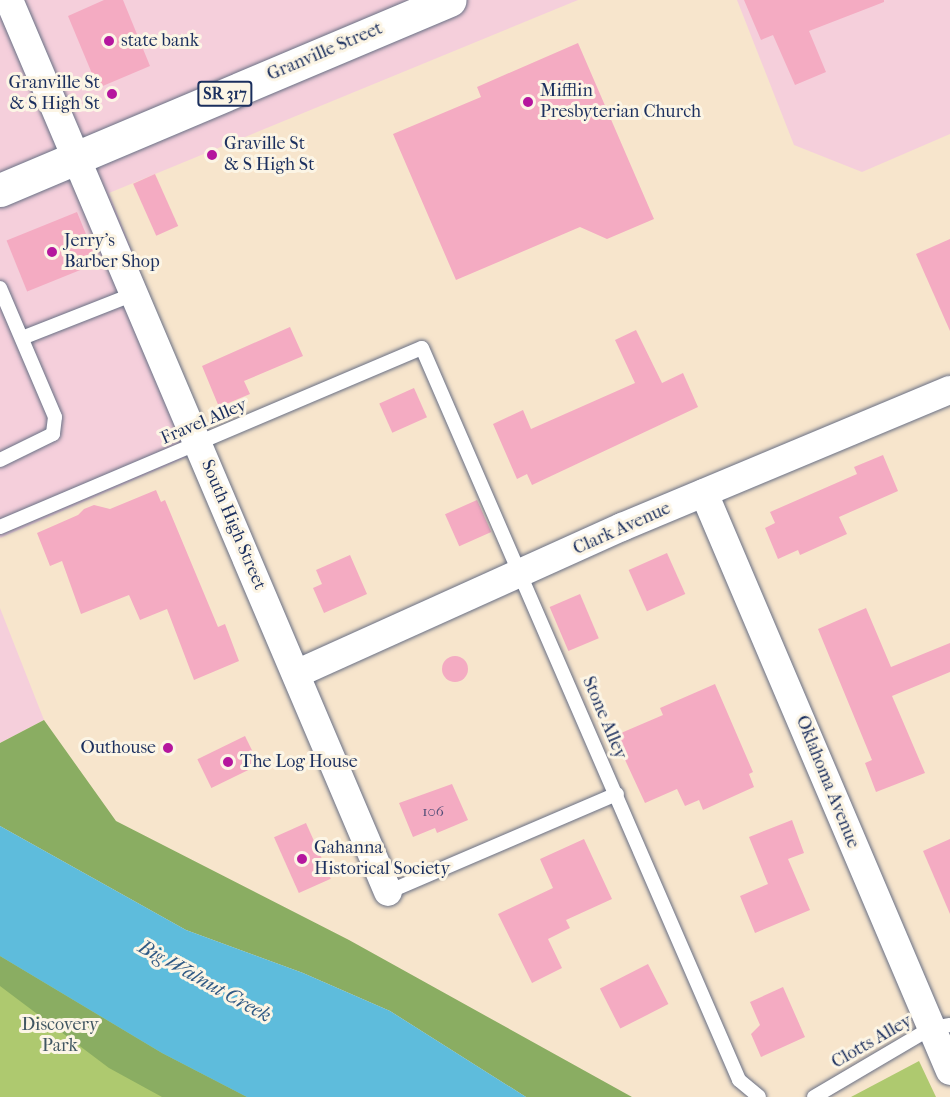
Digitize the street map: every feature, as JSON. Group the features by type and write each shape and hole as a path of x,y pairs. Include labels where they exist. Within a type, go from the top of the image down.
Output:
{"main road":[{"name":"Granville Street","path":"0,190 450,0"}],"street":[{"name":"South High Street","path":"9,0 79,157 388,892"},
{"name":"Clark Avenue","path":"296,674 704,493 950,390"},
{"name":"Oklahoma Avenue","path":"704,493 940,1027 950,1071"}],"lane":[{"path":"0,288 55,417 53,434 0,460"},
{"path":"22,338 136,293"},
{"name":"Fravel Alley","path":"0,527 422,348"},
{"name":"Stone Alley","path":"422,348 522,573 739,1080 759,1097"},
{"path":"388,892 617,794"},
{"name":"Clotts Alley","path":"814,1097 940,1027"}],"shaded area":[{"path":"0,0 578,0 109,193 210,447 0,538"},
{"path":"737,0 950,0 950,134 862,172 794,145"},
{"path":"0,608 44,720 0,743"}],"green space":[{"path":"44,720 116,821 349,940 632,1097 526,1097 390,1011 303,973 186,930 0,826 0,743"},
{"name":"Discovery Park","path":"0,949 278,1097 0,1097"},
{"path":"0,956 162,1053 247,1097 162,1097 109,1068 0,986"},
{"path":"919,1061 936,1097 851,1097"}],"water":[{"name":"Big Walnut Creek","path":"0,826 186,930 303,973 390,1011 526,1097 247,1097 162,1053 0,956"}],"building":[{"name":"state bank","path":"104,0 123,0 150,66 98,88 68,16"},
{"path":"744,0 884,0 884,2 809,31 826,72 795,85 773,35 761,40"},
{"path":"578,43 654,219 607,239 580,227 456,280 393,134 481,97 477,87"},
{"path":"155,174 178,226 156,236 133,184"},
{"name":"Jerry's Barber Shop","path":"77,212 98,263 27,291 7,240"},
{"path":"950,239 950,331 916,254"},
{"path":"290,327 303,356 244,381 250,394 219,407 202,366"},
{"path":"636,330 662,383 683,373 698,407 532,485 527,474 517,479 493,424 523,410 531,429 635,383 615,340"},
{"path":"414,388 427,417 392,433 379,403"},
{"path":"883,455 898,491 839,517 847,534 800,555 798,550 778,559 765,528 775,523 770,512 857,474 854,467"},
{"path":"156,490 161,502 165,500 218,627 225,624 239,661 194,680 167,609 140,620 129,595 81,614 62,561 50,566 37,533 78,515 84,509 94,505 110,509"},
{"path":"477,500 491,532 459,546 445,514"},
{"path":"667,553 685,594 647,611 629,570"},
{"path":"350,555 367,594 324,613 313,588 322,584 316,570"},
{"path":"580,594 599,638 568,651 550,607"},
{"path":"866,608 891,667 950,643 950,672 892,696 925,773 876,792 865,763 872,760 818,629"},
{"path":"455,656 464,660 468,669 464,678 455,682 446,678 442,669 446,660"},
{"path":"715,684 753,772 749,774 754,787 703,810 699,800 685,806 677,789 645,803 614,736 663,715 660,708"},
{"name":"The Log House","path":"245,736 259,765 211,788 197,759"},
{"path":"452,784 468,820 437,833 435,828 413,837 399,803"},
{"path":"792,820 804,853 788,859 810,910 755,933 740,896 768,884 749,837"},
{"name":"Gahanna Historical Society","path":"306,823 331,879 299,893 274,837"},
{"path":"584,839 612,899 566,920 570,928 548,939 562,968 532,983 498,914 553,888 540,859"},
{"path":"950,839 950,914 923,851"},
{"path":"648,964 668,1004 620,1029 600,989"},
{"path":"783,987 805,1037 761,1057 751,1034 760,1025 750,1002"}],"place":[{"name":"state bank","path":"109,41"},
{"name":"Granville St & S High St","path":"112,94"},
{"name":"Mifflin Presbyterian Church","path":"528,102"},
{"name":"Graville St & S High St","path":"212,155"},
{"name":"Jerry's Barber Shop","path":"52,252"},
{"name":"Outhouse","path":"168,748"},
{"name":"The Log House","path":"228,762"},
{"name":"Gahanna Historical Society","path":"302,859"}]}
